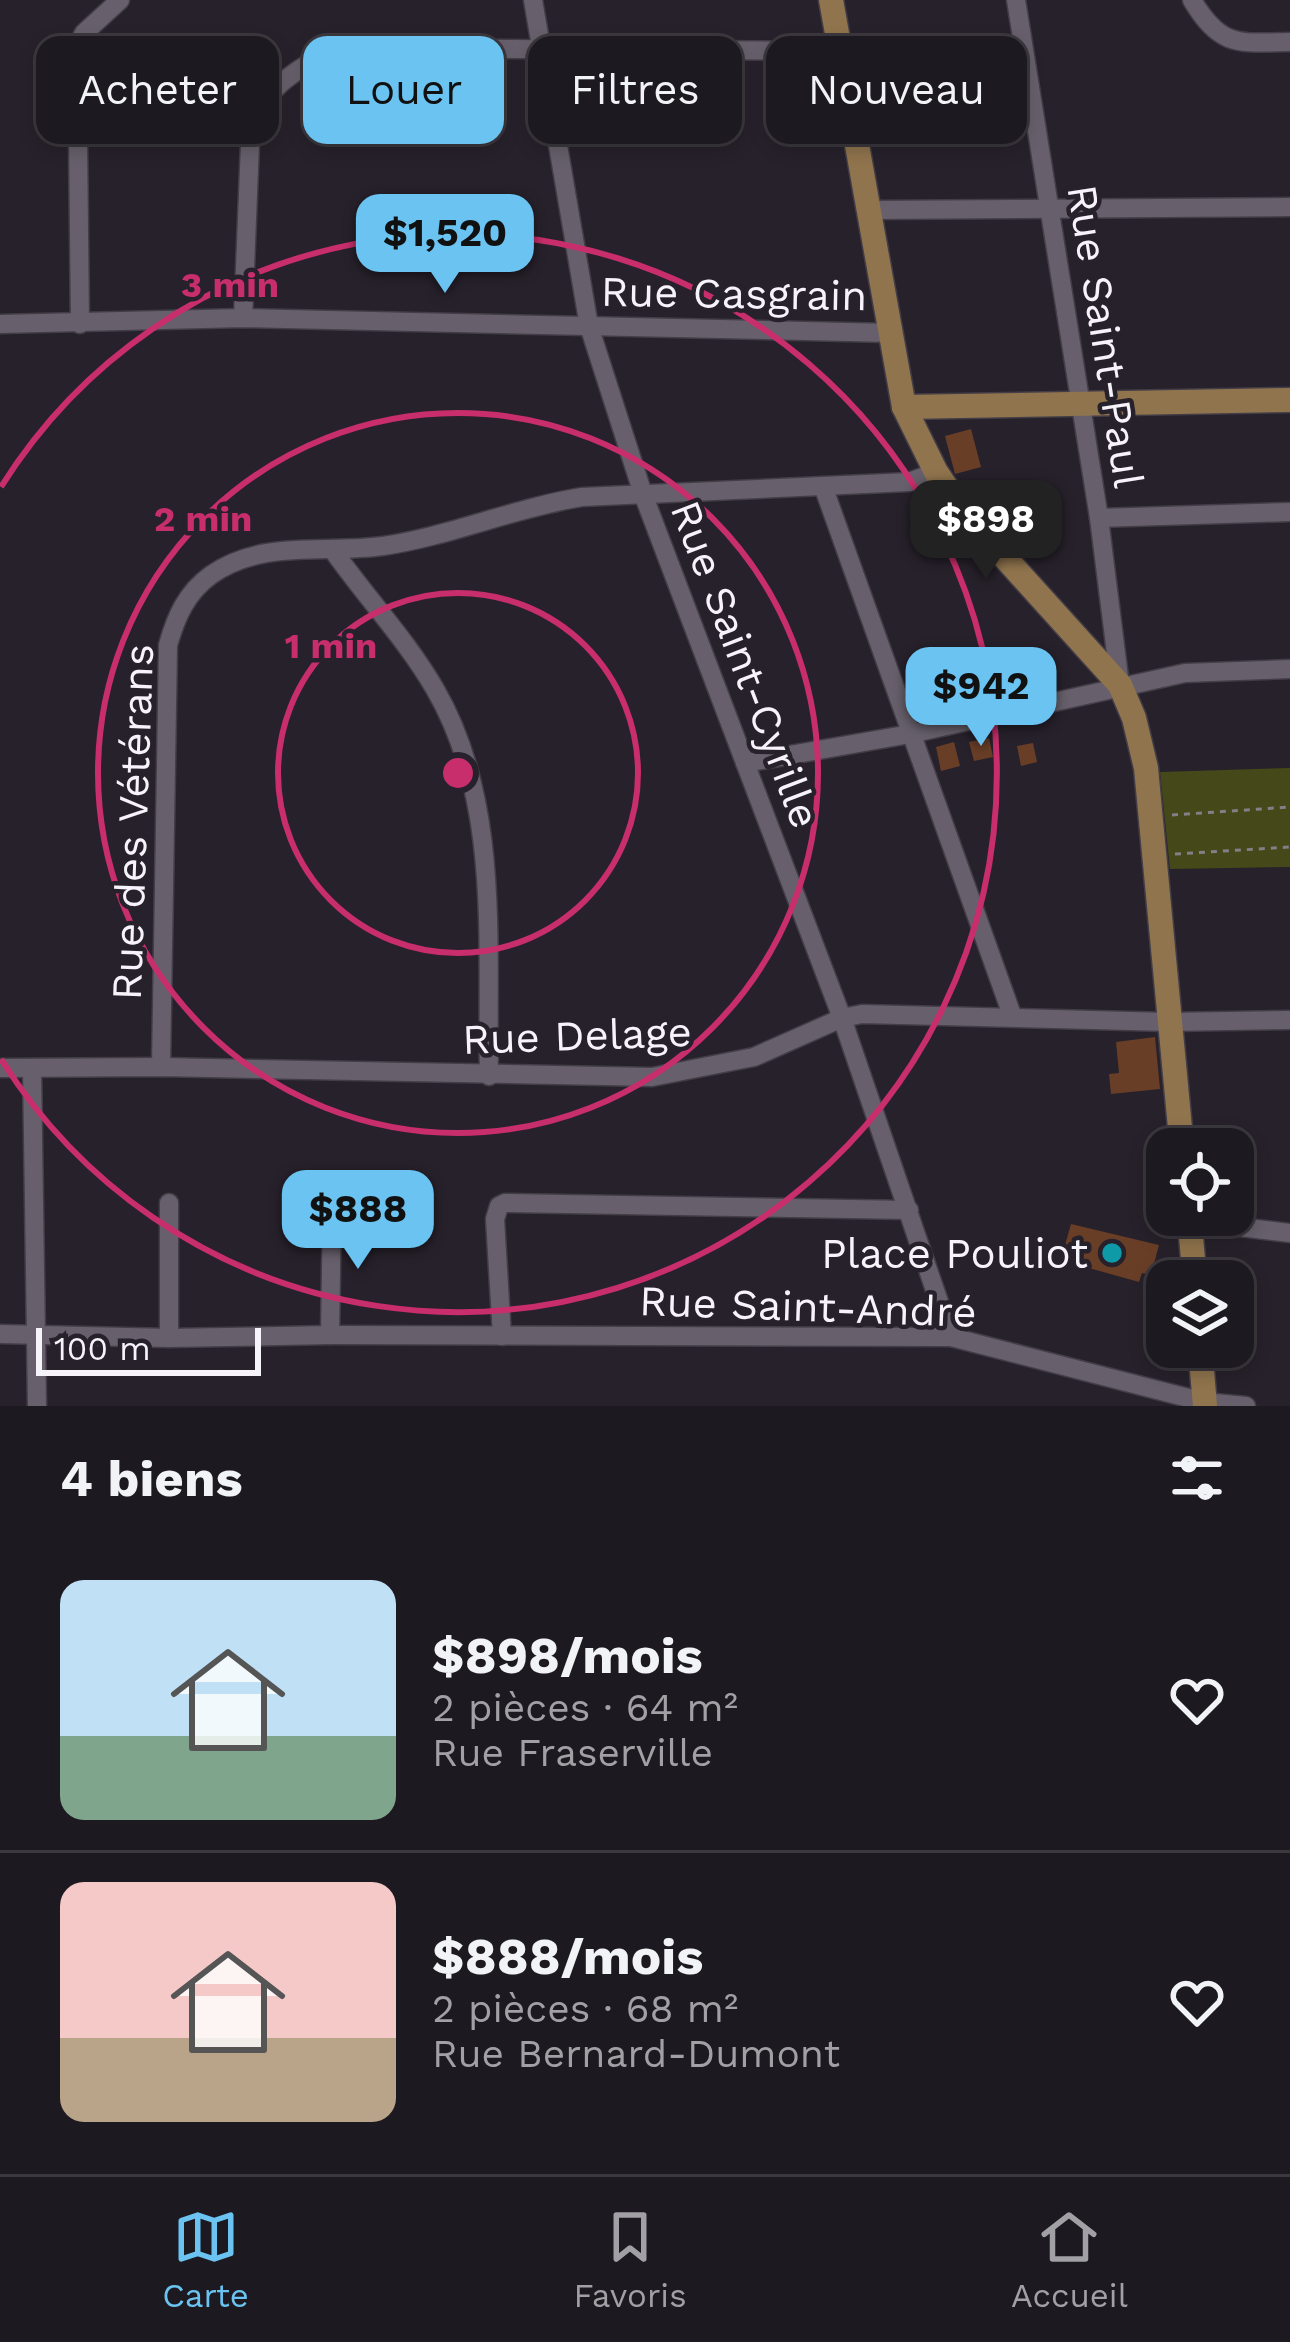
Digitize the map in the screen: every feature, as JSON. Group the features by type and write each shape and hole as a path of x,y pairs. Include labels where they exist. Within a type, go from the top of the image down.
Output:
{"main road":[{"path":"830,0 836,36"},
{"path":"857,144 904,407 936,472 961,509 1120,685 1134,718 1152,817 1180,1128"},
{"path":"904,407 1290,400"},
{"path":"1202,1368 1205,1404"}],"street":[{"path":"80,324 77,46 120,0"},
{"name":"Rue Saint-Cyrille","path":"533,0 539,36"},
{"name":"Rue Saint-Paul","path":"1016,0 1099,518 1120,685"},
{"path":"1192,0 1216,34 1234,42 1290,42"},
{"path":"243,318 251,119 296,72 336,50 528,50"},
{"name":"Rue Saint-Cyrille","path":"558,144 589,326 643,494 842,1018 951,1337"},
{"path":"870,210 1290,207"},
{"name":"Rue Casgrain","path":"0,324 243,318 890,333"},
{"name":"Rue des Vétérans","path":"161,1066 168,645 178,613 212,574 276,550 381,546 543,503 909,482 936,472"},
{"path":"823,486 1012,1016"},
{"path":"1099,518 1290,512"},
{"path":"332,548 407,645 436,691 472,773 481,824 489,1076"},
{"path":"745,763 910,734 1185,673 1290,669"},
{"name":"Rue Delage","path":"0,1068 161,1066 652,1076 754,1057 842,1018 882,1012 1168,1022 1290,1020"},
{"path":"32,1068 37,1406"},
{"path":"169,1204 169,1338"},
{"path":"502,1336 495,1219 499,1205 909,1210"},
{"path":"330,1335 332,1208"},
{"path":"1254,1228 1290,1233"},
{"name":"Rue Saint-André","path":"0,1334 951,1337 1205,1404 1246,1406"}],"path":[{"path":"1152,817 1290,807"},
{"path":"1155,856 1290,847"}],"green space":[{"path":"1290,768 1290,867 1170,869 1160,772"}],"building":[{"path":"971,429 981,467 955,474 945,436"},
{"path":"989,738 993,757 974,761 969,742"},
{"path":"954,742 960,766 941,771 936,747"},
{"path":"1033,743 1037,762 1021,766 1017,746"},
{"path":"1155,1037 1160,1089 1111,1094 1109,1074 1119,1073 1116,1042"},
{"name":"Place Pouliot","path":"1071,1224 1159,1245 1155,1260 1146,1260 1146,1274 1142,1273 1139,1282 1071,1263 1074,1255 1063,1252"}],"place":[{"name":"Place Pouliot","path":"1112,1253"}]}
